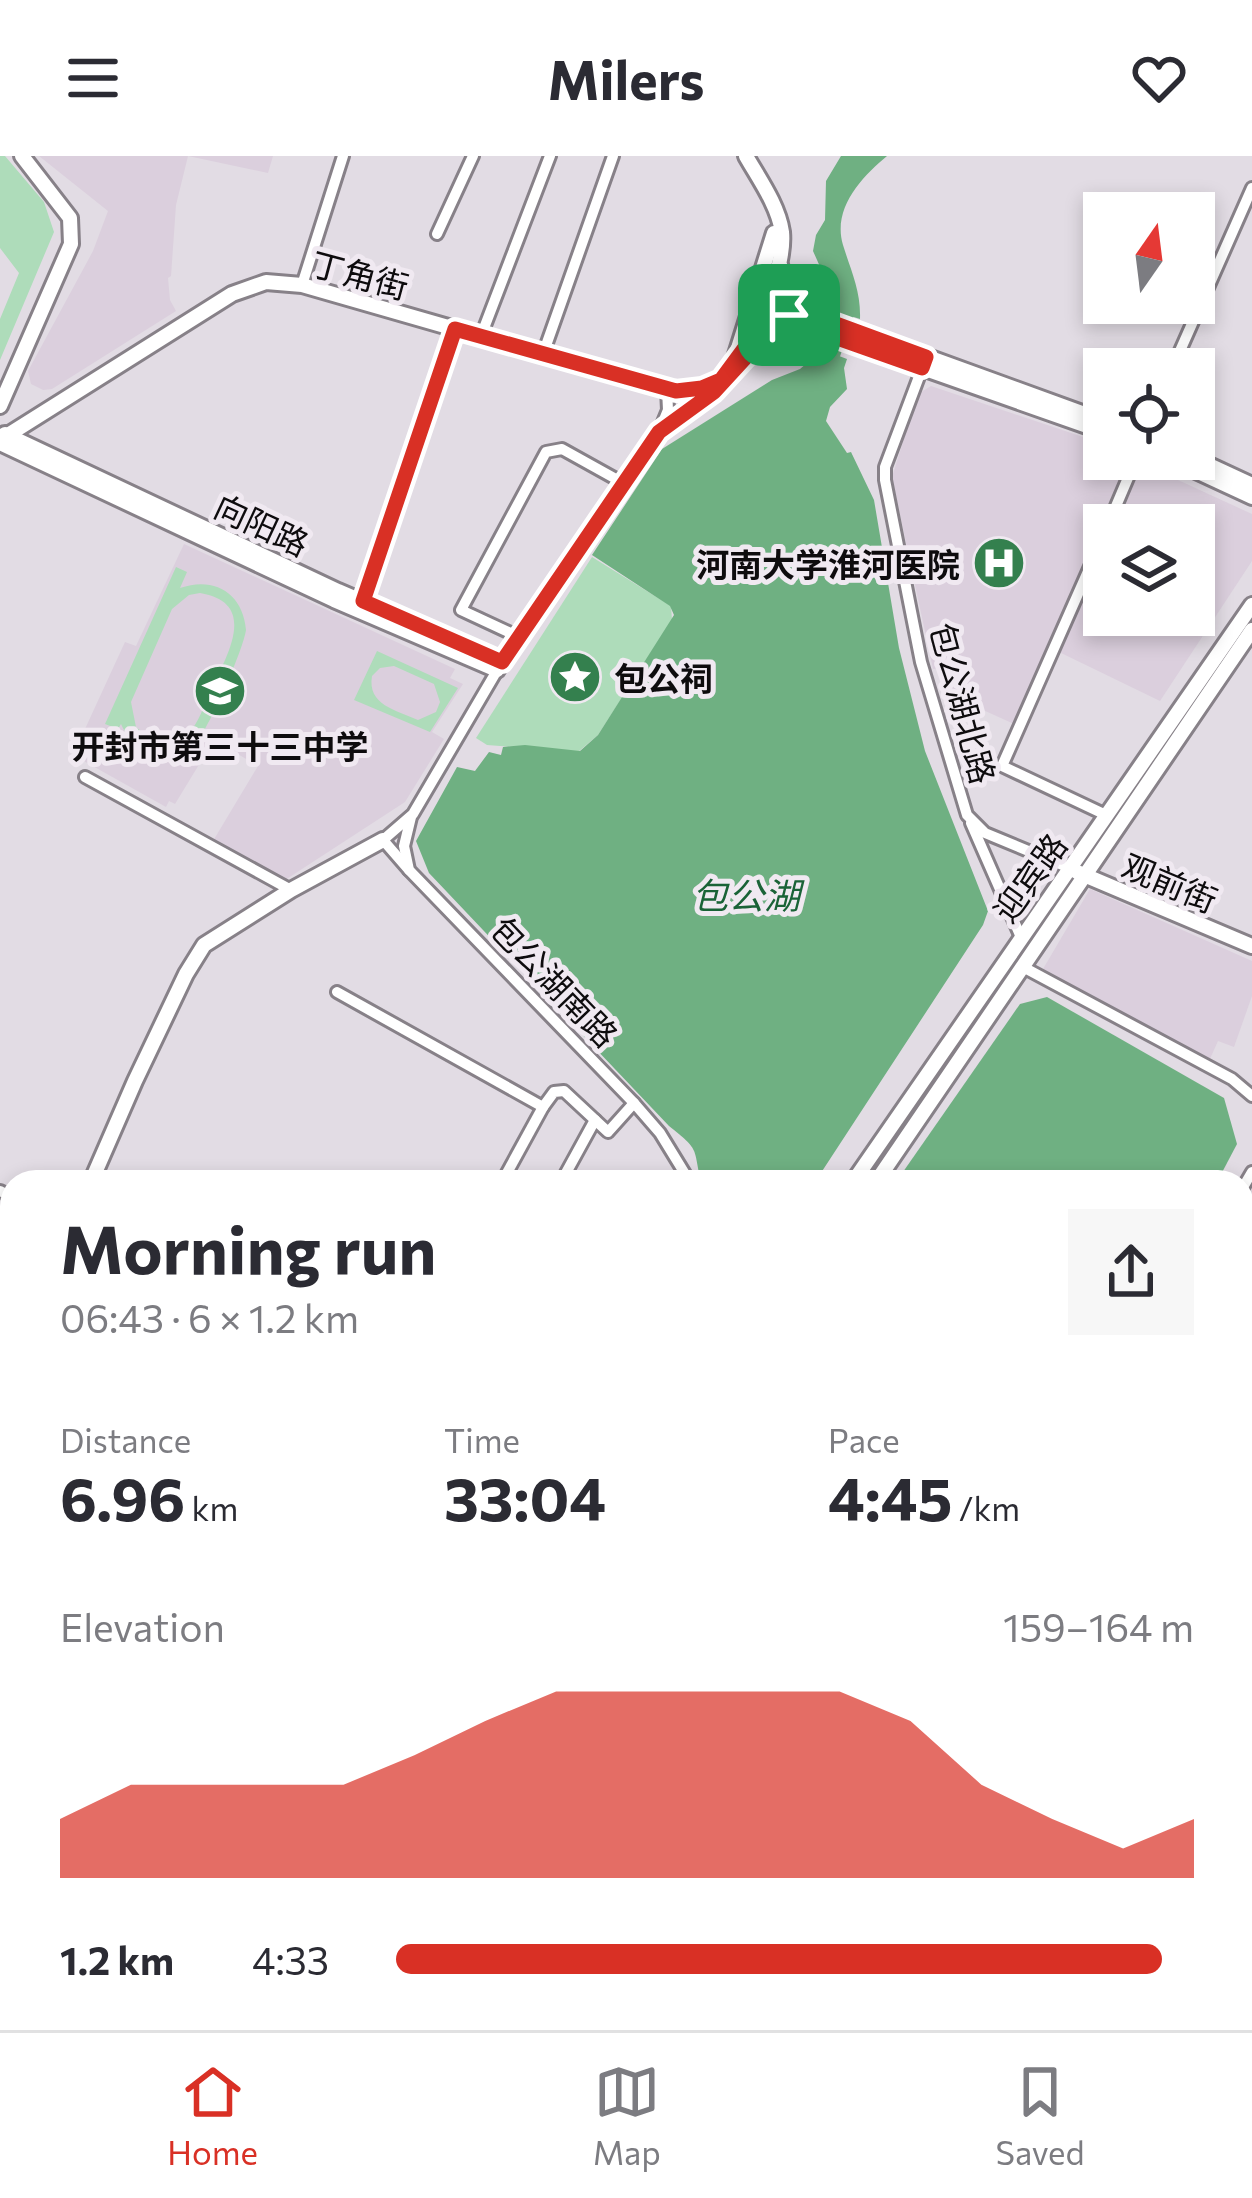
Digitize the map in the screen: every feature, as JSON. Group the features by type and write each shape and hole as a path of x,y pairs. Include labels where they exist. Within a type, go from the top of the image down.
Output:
{"street":[{"path":"0,406 71,244 73,229 70,218 22,156"},
{"path":"302,285 343,156"},
{"path":"437,234 473,156"},
{"path":"481,336 550,156"},
{"path":"543,354 613,156"},
{"path":"746,156 773,210 786,292 800,320"},
{"path":"1181,348 1252,188"},
{"path":"0,388 73,229"},
{"path":"659,432 714,392 758,330 775,278 777,249"},
{"path":"744,351 777,249"},
{"path":"775,278 800,320"},
{"name":"丁角街","path":"3,436 242,289 266,282 302,285 668,389 702,388 727,375"},
{"path":"758,330 775,318 800,320 1083,424"},
{"path":"744,351 769,332 800,320"},
{"path":"363,601 455,329"},
{"path":"924,362 1083,414"},
{"name":"包公湖北路","path":"924,362 885,467 921,662 967,815 985,833 1074,871"},
{"path":"409,869 404,846 412,814 499,666 659,432 668,410 668,389"},
{"name":"向阳路","path":"3,436 499,666"},
{"name":"向阳路","path":"3,436 334,600 499,666"},
{"path":"519,637 461,610 546,452 562,449 625,484"},
{"path":"1215,468 1252,485"},
{"path":"1215,480 1252,497"},
{"path":"1083,583 1002,766 1106,815"},
{"name":"迎宾路","path":"884,1170 1023,967 1106,815 1252,605"},
{"name":"迎宾路","path":"861,1170 1020,935 1074,871 1252,630"},
{"path":"86,777 291,890"},
{"path":"96,1170 200,949 291,890 382,840 412,814"},
{"path":"967,815 1020,935"},
{"name":"包公湖南路","path":"382,840 634,1102 660,1132 683,1170"},
{"name":"观前街","path":"1074,871 1252,946"},
{"path":"1023,967 1232,1078 1252,1096"},
{"path":"337,992 544,1107"},
{"path":"509,1170 544,1107 559,1090 608,1132 634,1102"},
{"path":"568,1170 595,1120"}],"shaded area":[{"path":"0,156 5,156 44,202 54,232 0,360 0,319 19,273 0,248"},
{"path":"39,156 188,156 176,205 168,278 176,311 52,389 43,390 31,384 28,371 93,251 108,211"},
{"path":"188,156 273,156 268,173"},
{"name":"河南大学淮河医院","path":"931,386 1083,437 1083,480 1122,480 1112,504 1083,504 1083,568 1014,724 950,695 942,668 933,669 892,477 918,394"},
{"path":"1134,480 1178,480 1252,514 1252,561 1215,617 1215,504 1124,504"},
{"path":"184,544 455,669 450,678 463,684 432,732 444,739 405,802 282,882 213,841 258,766 214,740 175,804 169,801 166,807 73,755 125,642 136,646"},
{"name":"包公祠","path":"592,557 671,606 672,620 598,735 578,752 487,745 476,738"},
{"path":"176,567 187,572 180,588 204,584 233,597 244,617 244,640 197,741 176,754 154,754 135,743 121,724 118,729 105,724","holes":["189,595 219,599 229,608 234,634 201,714 181,739 154,742 136,727 131,702 172,609"]},
{"path":"1083,598 1083,636 1203,636 1160,701 1059,652"},
{"path":"377,651 458,688 430,732 354,700","holes":["394,666 434,684 440,702 436,712 418,720 379,700 372,676 380,668"]},
{"path":"1090,889 1252,961 1252,996 1234,1047 1218,1041 1209,1061 1043,969"}],"water":[{"path":"841,156 887,156 859,184 842,218 843,245 860,319 831,310 830,289 813,251 825,220 826,181"},
{"name":"包公湖","path":"818,348 847,359 847,389 830,407 826,421 847,453 851,452 874,500 899,648 925,751 988,911 823,1170 699,1170 691,1145 429,873 416,841 457,767 475,771 489,752 501,755 503,747 580,751 598,735 674,615 670,606 592,555 662,449 814,357"},
{"path":"1047,997 1224,1098 1237,1144 1223,1170 904,1170 1020,1004"}],"waterway":[{"path":"827,370 849,297"}],"place":[{"name":"河南大学淮河医院","path":"999,563"},
{"name":"包公祠","path":"575,677"},
{"name":"开封市第三十三中学","path":"220,691"}],"route":[{"path":"809,314 926,357 922,368 806,327 788,325 769,332 714,392 659,432 502,662 363,601 455,329 676,391 721,380 758,330 789,315 809,314"}]}
